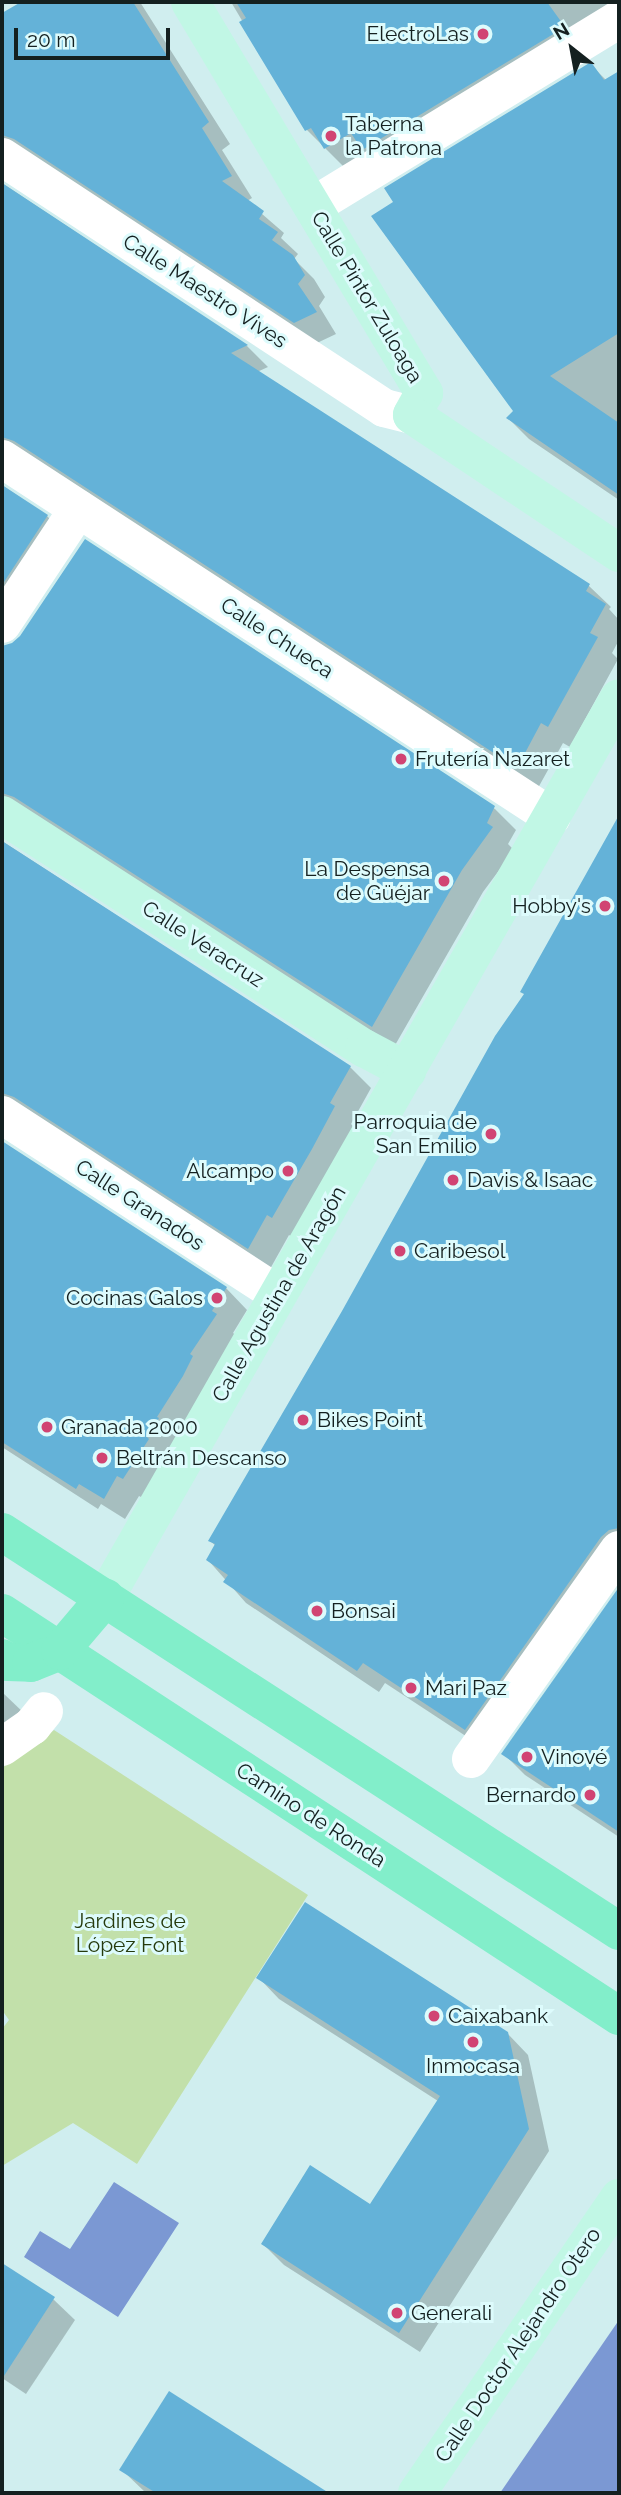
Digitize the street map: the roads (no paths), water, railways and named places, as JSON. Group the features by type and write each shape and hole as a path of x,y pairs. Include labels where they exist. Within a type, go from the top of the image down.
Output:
{"main road":[{"name":"Calle Pintor Zuloaga","path":"190,2 424,393 412,415 619,553"},
{"name":"Calle Agustina de Aragón","path":"105,1598 619,698"},
{"name":"Calle Veracruz","path":"2,815 365,1048 407,1071"},
{"path":"2,1532 619,1931"},
{"path":"2,1658 8,1662 31,1663 60,1651 105,1598"},
{"name":"Camino de Ronda","path":"2,1613 619,2016"},
{"name":"Calle Doctor Alejandro Otero","path":"417,2493 619,2197"}],"street":[{"path":"313,206 619,19"},
{"name":"Calle Maestro Vives","path":"2,157 384,408 412,415"},
{"name":"Calle Chueca","path":"2,459 551,817"},
{"path":"2,624 78,509"},
{"name":"Calle Granados","path":"2,1115 278,1294"},
{"path":"471,1759 619,1550"}],"water":[{"path":"114,2182 179,2223 118,2317 24,2257 40,2231 70,2249"},
{"path":"619,2320 619,2493 500,2493"}],"place":[{"name":"ElectroLas","path":"483,34"},
{"name":"Taberna la Patrona","path":"331,136"},
{"name":"Frutería Nazaret","path":"401,759"},
{"name":"La Despensa de Güéjar","path":"444,881"},
{"name":"Hobby's","path":"605,906"},
{"name":"Parroquia de San Emilio","path":"491,1134"},
{"name":"Alcampo","path":"288,1171"},
{"name":"Davis & Isaac","path":"453,1180"},
{"name":"Caribesol","path":"400,1251"},
{"name":"Cocinas Galos","path":"217,1298"},
{"name":"Bikes Point","path":"303,1420"},
{"name":"Granada 2000","path":"47,1427"},
{"name":"Beltrán Descanso","path":"102,1458"},
{"name":"Bonsai","path":"317,1611"},
{"name":"Mari Paz","path":"411,1688"},
{"name":"Vinové","path":"527,1757"},
{"name":"Bernardo","path":"590,1795"},
{"name":"Caixabank","path":"434,2016"},
{"name":"Inmocasa","path":"473,2042"},
{"name":"Generali","path":"397,2313"}],"park label":[{"name":"Jardines de López Font","path":"130,1933"}]}
